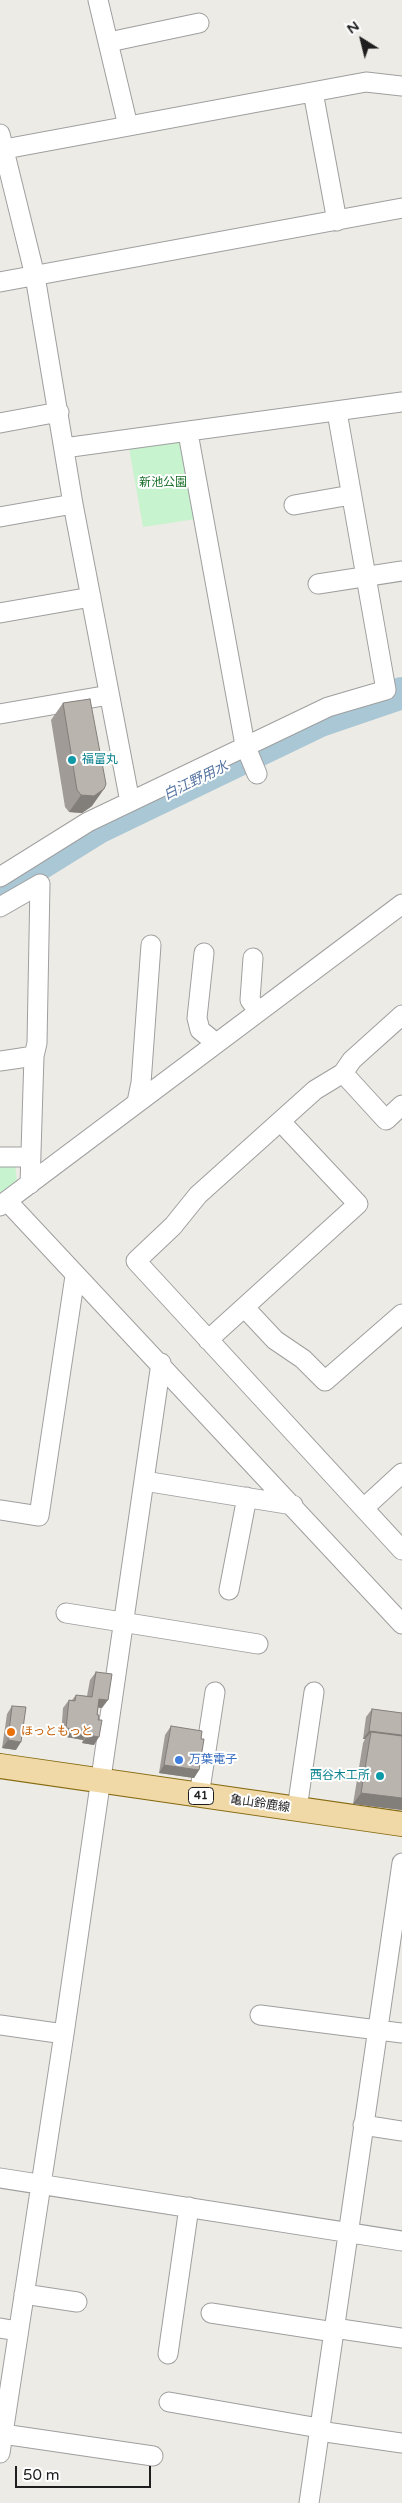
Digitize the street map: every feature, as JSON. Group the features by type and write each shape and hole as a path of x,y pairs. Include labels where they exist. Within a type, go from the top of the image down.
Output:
{"main road":[{"name":"亀山鈴鹿線","path":"0,1766 100,1782 402,1824"}],"street":[{"path":"98,0 128,126"},
{"path":"109,42 199,23"},
{"path":"130,802 73,504 35,276 1,144 128,126 366,82 402,86"},
{"path":"313,92 337,221"},
{"path":"0,282 402,208"},
{"path":"64,448 188,433 402,402"},
{"path":"0,422 59,412"},
{"path":"0,877 88,822 328,707 394,687 366,575 337,412"},
{"path":"188,433 246,747 257,774"},
{"path":"294,505 351,495"},
{"path":"0,517 73,504"},
{"path":"318,584 366,575 402,571"},
{"path":"0,613 91,596"},
{"path":"0,714 109,695"},
{"path":"0,907 43,877 30,1184"},
{"path":"402,904 4,1204 75,1276 96,1294 402,1624"},
{"path":"137,1102 141,1083 151,945"},
{"path":"204,953 197,1018 200,1030 216,1043"},
{"path":"253,958 250,1000 258,1011"},
{"path":"402,1015 352,1060 343,1073 315,1090 198,1195 173,1226 136,1261 402,1550"},
{"path":"0,1061 34,1056"},
{"path":"343,1073 386,1120 402,1105"},
{"path":"208,1340 358,1204 281,1122"},
{"path":"0,1157 30,1157"},
{"path":"0,1510 39,1516 75,1276"},
{"path":"245,1308 275,1340 303,1360 325,1381 402,1314"},
{"path":"0,2453 3,2434 9,2329 24,2294 64,2034 161,1363"},
{"path":"364,1508 402,1473"},
{"path":"144,1481 293,1505"},
{"path":"229,1590 247,1497"},
{"path":"66,1613 258,1644"},
{"path":"199,1796 215,1692"},
{"path":"296,1809 314,1692"},
{"path":"310,2503 363,2125 378,2030 396,1939 402,1863"},
{"path":"260,2015 402,2033"},
{"path":"0,2025 64,2034"},
{"path":"363,2125 402,2131"},
{"path":"0,2178 402,2241"},
{"path":"168,2354 189,2207"},
{"path":"24,2294 77,2302"},
{"path":"211,2313 402,2338"},
{"path":"169,2402 402,2443"},
{"path":"3,2434 153,2456"}],"green space":[{"name":"新池公園","path":"177,440 183,448 196,519 143,527 129,448"},
{"path":"15,1164 17,1182 0,1195 0,1165"}],"building":[{"path":"90,699 106,784 104,789 94,796 81,795 77,790 63,703"},
{"path":"96,1672 112,1674 108,1700 99,1699 97,1715 99,1715 98,1720 102,1720 99,1737 88,1735 88,1731 66,1728 69,1700 75,1701 76,1695 92,1697"},
{"path":"12,1706 26,1707 21,1742 8,1740"},
{"path":"372,1709 402,1713 402,1735 369,1731"},
{"name":"万葉電子","path":"171,1726 202,1731 201,1739 204,1739 199,1770 164,1765"},
{"name":"西谷木工所","path":"371,1732 402,1736 402,1798 361,1793"}],"waterway":[{"name":"白江野用水","path":"0,889 100,827 320,721 402,693"}],"place":[{"name":"福富丸","path":"72,760"},
{"name":"ほっともっと","path":"11,1732"},
{"name":"万葉電子","path":"179,1760"},
{"name":"西谷木工所","path":"380,1776"}]}
